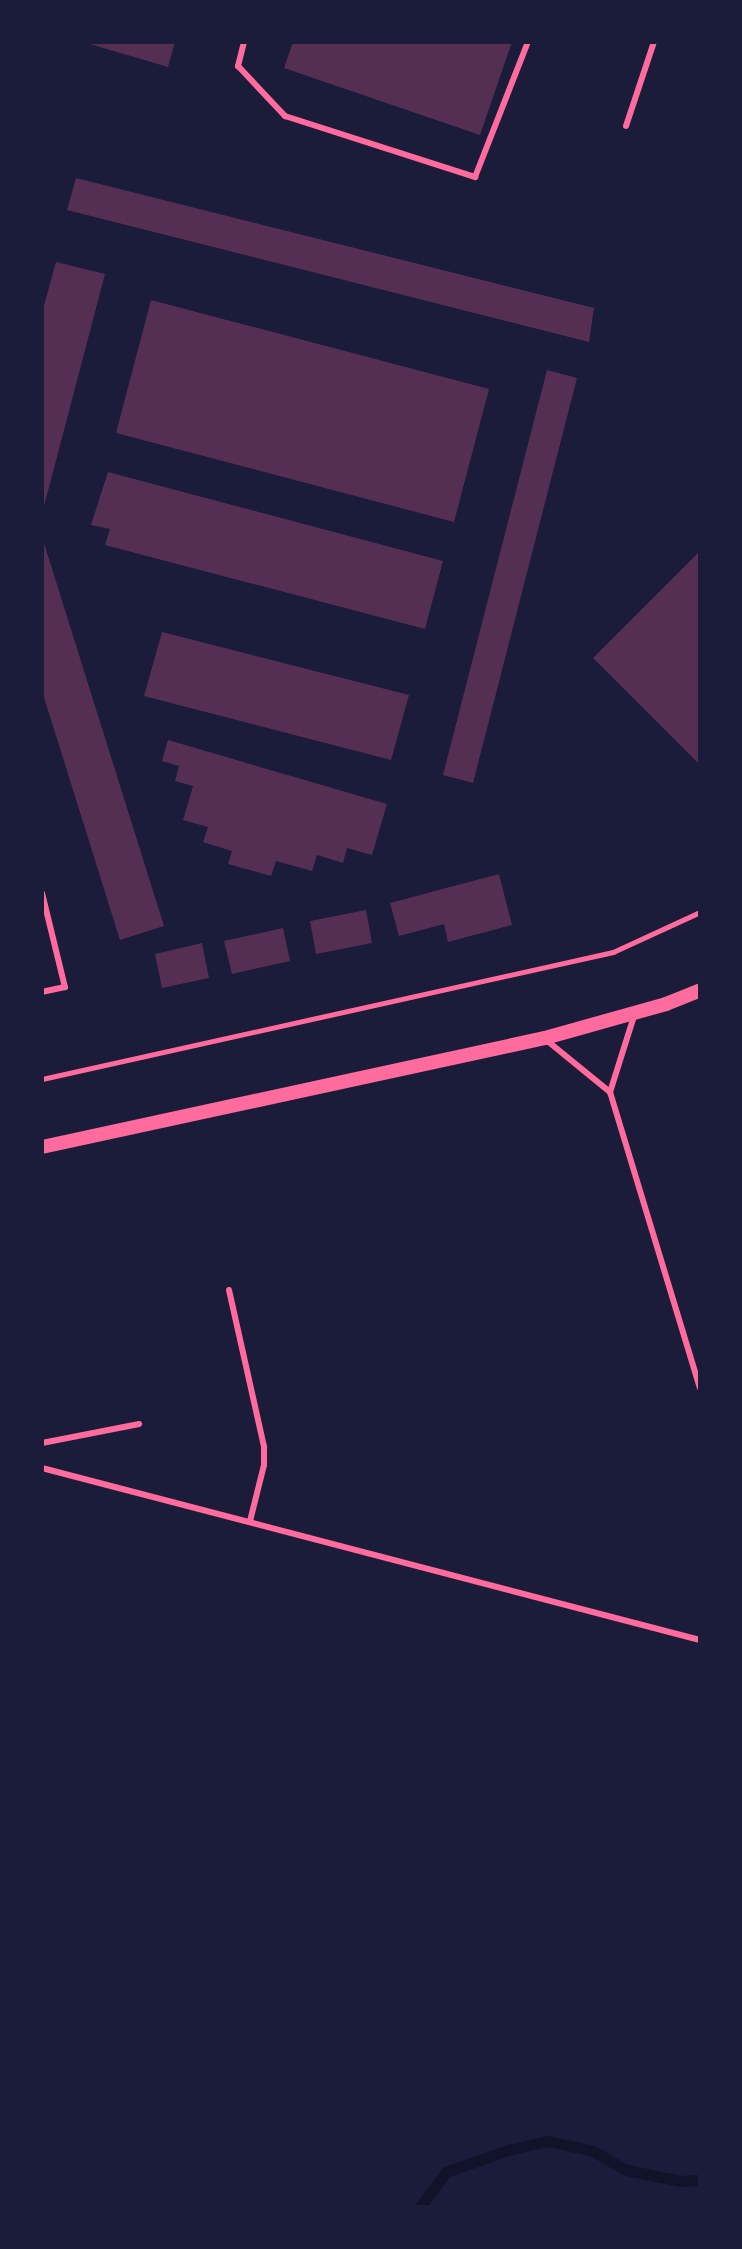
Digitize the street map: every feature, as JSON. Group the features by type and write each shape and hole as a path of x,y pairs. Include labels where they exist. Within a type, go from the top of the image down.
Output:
{"street":[{"path":"42,1147 545,1038 635,1013 700,990"}],"lane":[{"path":"244,42 238,66 285,116 475,177 528,42"},
{"path":"626,126 654,42"},
{"path":"42,893 65,987 42,992"},
{"path":"610,1092 635,1013"},
{"path":"545,1038 610,1092 700,1388"},
{"path":"229,1290 264,1447 264,1465 250,1521"},
{"path":"42,1443 139,1424"},
{"path":"42,1468 700,1640"}],"path":[{"path":"42,1079 613,952 700,912"}],"building":[{"path":"83,42 175,42 168,67"},
{"path":"293,42 512,42 480,135 284,68"},
{"path":"76,178 594,308 589,342 67,210"},
{"path":"56,262 105,274 43,510 42,313"},
{"path":"151,300 489,389 454,522 116,433"},
{"path":"547,370 577,378 473,783 443,775"},
{"path":"108,472 443,561 425,629 105,545 110,529 91,525"},
{"path":"43,540 164,926 120,940 42,691"},
{"path":"700,551 700,763 699,764 593,658"},
{"path":"162,632 409,695 391,760 144,696"},
{"path":"168,740 387,804 372,855 347,848 343,863 317,855 312,871 276,861 271,876 228,864 232,851 203,842 208,827 183,820 193,786 175,781 179,766 162,761"},
{"path":"499,874 512,925 448,942 444,924 399,936 390,903"},
{"path":"366,910 372,943 316,954 310,921"},
{"path":"283,928 290,961 232,974 224,941"},
{"path":"202,943 209,978 162,988 155,954"}],"waterway":[{"path":"420,2207 446,2172 508,2150 548,2141 593,2151 626,2170 680,2181 700,2180"}]}
